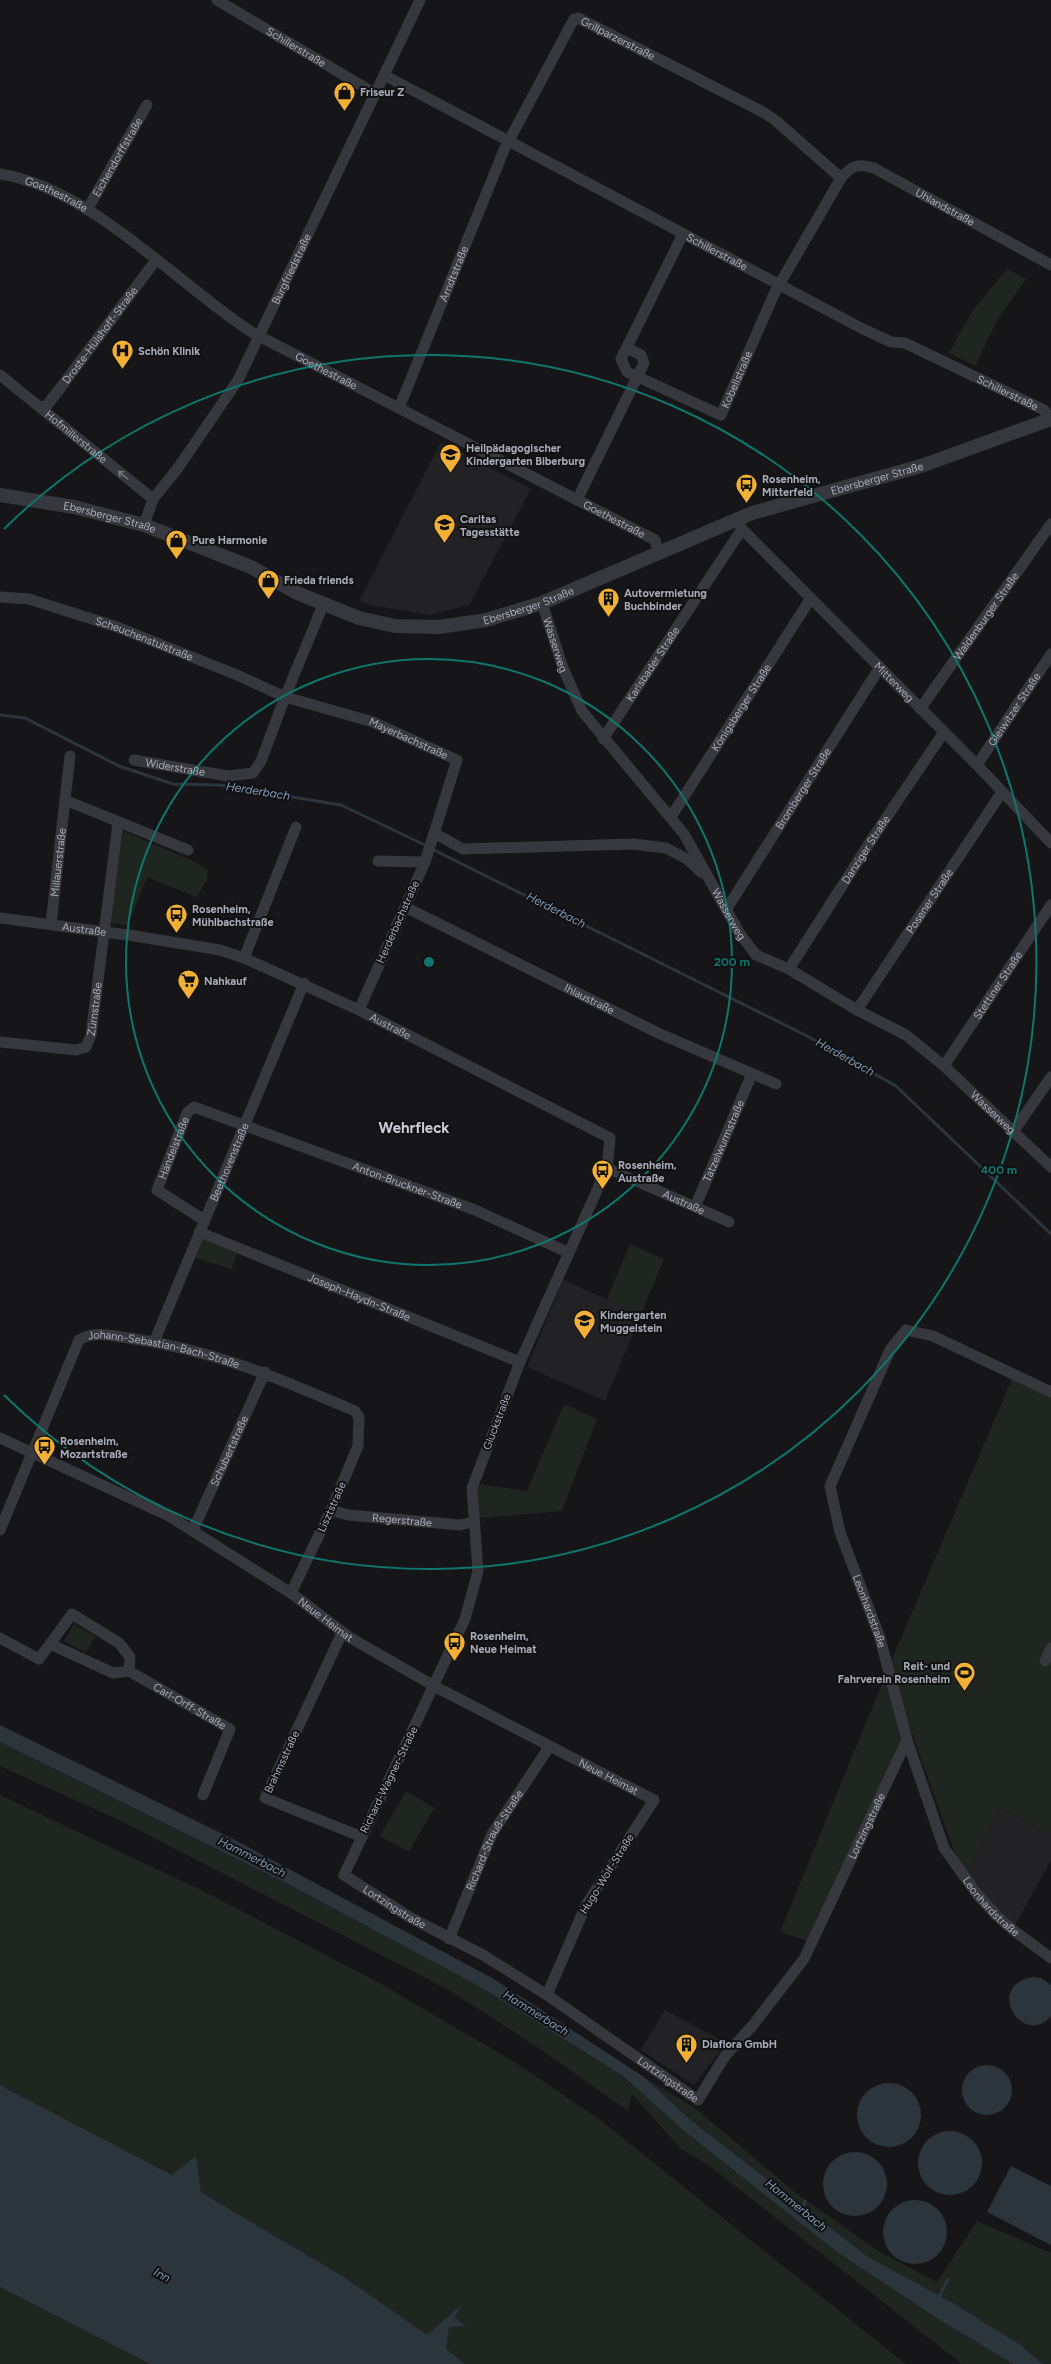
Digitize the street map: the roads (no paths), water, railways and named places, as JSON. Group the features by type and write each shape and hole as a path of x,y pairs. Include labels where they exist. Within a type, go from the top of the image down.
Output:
{"street":[{"name":"Schillerstraße","path":"217,0 374,93"},
{"name":"Burgfriedstraße","path":"144,525 153,499 178,468 238,380 260,337 303,242 374,93 420,0"},
{"name":"Grillparzerstraße","path":"509,140 570,22 578,18 763,112 775,120 841,178"},
{"name":"Schillerstraße","path":"384,75 509,140 683,234 780,283 861,328 891,342 905,343 1044,410 1051,420"},
{"name":"Eichendorffstraße","path":"87,210 147,105"},
{"name":"Arndtstraße","path":"399,408 509,140"},
{"name":"Uhlandstraße","path":"780,283 841,178 850,168 862,164 874,168 1051,266"},
{"name":"Goethestraße","path":"0,174 14,176 42,187 87,210 156,260 207,301 260,337 655,540 659,554"},
{"path":"638,377 627,372 621,359 683,234"},
{"name":"Droste-Hülshoff-Straße","path":"42,407 47,404 58,391 156,260"},
{"name":"Kobellstraße","path":"638,377 721,414 780,283"},
{"path":"577,500 644,363 641,356 627,348"},
{"name":"Hofmillerstraße","path":"0,375 42,407 153,499"},
{"name":"Ebersberger Straße","path":"0,495 74,508 144,525 251,567 323,605 359,618 395,626 439,627 486,620 542,603 659,554 740,525 752,513 921,466 1051,420"},
{"name":"Waldenburger Straße","path":"920,709 1051,524"},
{"name":"Mitterweg","path":"740,525 920,709 977,765 1051,843"},
{"name":"Karlsbader Straße","path":"603,739 740,525"},
{"name":"Scheuchenstulstraße","path":"0,597 29,599 117,627 237,675 285,697"},
{"name":"Königsberger Straße","path":"671,817 811,598"},
{"name":"Wasserweg","path":"542,603 563,668 582,711 603,739 684,834 740,934 756,954 789,969 857,1010 906,1035 944,1066 1051,1167"},
{"path":"285,697 323,605"},
{"name":"Gleiwitzer Straße","path":"977,765 1051,654"},
{"name":"Bromberger Straße","path":"726,910 880,667"},
{"name":"Widerstraße","path":"134,760 228,776 253,773 261,761 285,697"},
{"name":"Mayerbachstraße","path":"285,697 373,722 457,760 433,834"},
{"name":"Danziger Straße","path":"789,969 874,836 944,732"},
{"name":"Millauerstraße","path":"51,924 70,756"},
{"name":"Posener Straße","path":"857,1010 1002,792"},
{"path":"65,800 118,823 188,850"},
{"path":"104,933 118,823"},
{"path":"244,958 296,827"},
{"path":"433,834 463,849 633,844 666,848 687,859 710,880"},
{"name":"Herderbachstraße","path":"359,1010 425,861 433,834"},
{"path":"378,861 425,861"},
{"name":"Stettiner Straße","path":"944,1066 1051,905"},
{"name":"Ihlaustraße","path":"405,907 658,1033 776,1084"},
{"name":"Austraße","path":"0,918 51,924 220,950 244,958 359,1010 610,1138 606,1168 729,1222"},
{"name":"Zürnstraße","path":"0,1042 76,1050 86,1047 91,1035 104,933"},
{"name":"Beethovenstraße","path":"154,1342 304,984"},
{"name":"Tatzelwurmstraße","path":"695,1207 752,1074"},
{"path":"1013,1132 1051,1077"},
{"name":"Händelstraße","path":"204,1220 157,1190 187,1113 194,1107 244,1126"},
{"name":"Anton-Bruckner-Straße","path":"244,1126 475,1210 567,1252"},
{"name":"Gluckstraße","path":"434,1686 466,1620 478,1571 473,1522 472,1488 520,1362 567,1252 606,1168"},
{"name":"Joseph-Haydn-Straße","path":"199,1232 520,1362"},
{"name":"Leonhardstraße","path":"1051,1392 933,1336 906,1330 890,1350 830,1486 840,1532 880,1638 907,1740 944,1848 956,1867 996,1915 1013,1930 1051,1958"},
{"name":"Johann-Sebastian-Bach-Straße","path":"0,1530 79,1340 94,1334 154,1342 224,1358 265,1372 355,1411 359,1417"},
{"name":"Schubertstraße","path":"193,1530 265,1372"},
{"name":"Lisztstraße","path":"291,1593 331,1510 358,1446 359,1417"},
{"name":"Neue Heimat","path":"0,1438 169,1516 291,1593 342,1633 434,1686 654,1800"},
{"name":"Regerstraße","path":"331,1510 348,1515 460,1525 473,1522"},
{"path":"0,1638 39,1659 50,1644 72,1614 119,1643 130,1657 129,1671 113,1673 50,1644"},
{"name":"Brahmsstraße","path":"342,1633 265,1798 362,1837"},
{"path":"1045,1661 1051,1648"},
{"name":"Carl-Orff-Straße","path":"129,1671 230,1729 202,1795"},
{"name":"Richard-Wagner-Straße","path":"344,1875 434,1686"},
{"name":"Lortzingstraße","path":"344,1875 411,1918 483,1956 547,1995 698,2100 725,2056 753,2026 804,1960 907,1740"},
{"name":"Richard-Strauß-Straße","path":"449,1939 492,1834 549,1746"},
{"name":"Hugo-Wolf-Straße","path":"547,1995 586,1905 654,1800"}],"water":[{"name":"Hammerbach","path":"0,1725 233,1839 494,1979 644,2077 693,2122 867,2256 951,2302 1018,2343 1043,2364 1013,2364 938,2319 837,2252 684,2131 623,2076 484,1989 290,1885 0,1742"},
{"path":"1033,1977 1041,1978 1051,1985 1051,2016 1040,2024 1029,2025 1020,2020 1013,2012 1009,2002 1011,1991 1018,1982"},
{"path":"992,2065 997,2066 1005,2072 1011,2080 1011,2100 1005,2108 997,2114 982,2115 977,2114 969,2108 963,2100 962,2085 963,2080 969,2072 977,2066"},
{"path":"889,2083 907,2088 912,2092 916,2097 921,2115 916,2133 912,2138 907,2142 889,2147 871,2142 866,2138 862,2133 857,2115 862,2097 866,2092 871,2088"},
{"name":"Inn","path":"0,2085 172,2175 196,2156 201,2192 344,2277 427,2335 461,2305 455,2318 466,2326 449,2327 446,2349 465,2364 150,2364 0,2287"},
{"path":"950,2131 968,2136 973,2140 977,2145 982,2163 977,2181 973,2186 968,2190 950,2195 932,2190 927,2186 923,2181 918,2163 923,2145 927,2140 932,2136"},
{"path":"855,2152 873,2157 878,2161 882,2166 887,2184 882,2202 878,2207 873,2211 855,2216 837,2211 832,2207 828,2202 823,2184 828,2166 832,2161 837,2157"},
{"path":"1011,2166 1051,2186 1051,2245 987,2212"},
{"path":"915,2200 927,2202 938,2209 945,2220 947,2232 945,2244 938,2255 927,2262 915,2264 903,2262 892,2255 885,2244 883,2232 885,2220 892,2209 903,2202"}],"waterway":[{"name":"Herderbach","path":"0,715 25,718 119,766 173,784 220,785 341,805 427,846"},
{"name":"Herderbach","path":"432,849 807,1036 896,1086 1051,1234"},
{"name":"Hammerbach","path":"802,2211 805,2201"},
{"path":"938,2299 948,2279"}],"place":[{"name":"Friseur Z","path":"345,112"},
{"name":"Schön Klinik","path":"123,370"},
{"name":"Heilpädagogischer Kindergarten Biberburg","path":"451,474"},
{"name":"Rosenheim, Mitterfeld","path":"747,504"},
{"name":"Caritas Tagesstätte","path":"444,544"},
{"name":"Pure Harmonie","path":"176,560"},
{"name":"Frieda friends","path":"269,600"},
{"name":"Autovermietung Buchbinder","path":"609,618"},
{"name":"Rosenheim, Mühlbachstraße","path":"176,934"},
{"name":"Nahkauf","path":"188,1000"},
{"name":"Rosenheim, Austraße","path":"602,1190"},
{"name":"Kindergarten Muggelstein","path":"584,1340"},
{"name":"Rosenheim, Mozartstraße","path":"45,1466"},
{"name":"Rosenheim, Neue Heimat","path":"454,1662"},
{"name":"Reit- und Fahrverein Rosenheim","path":"965,1692"},
{"name":"Diaflora GmbH","path":"687,2064"}],"district":[{"name":"Wehrfleck","path":"414,1128"}]}
